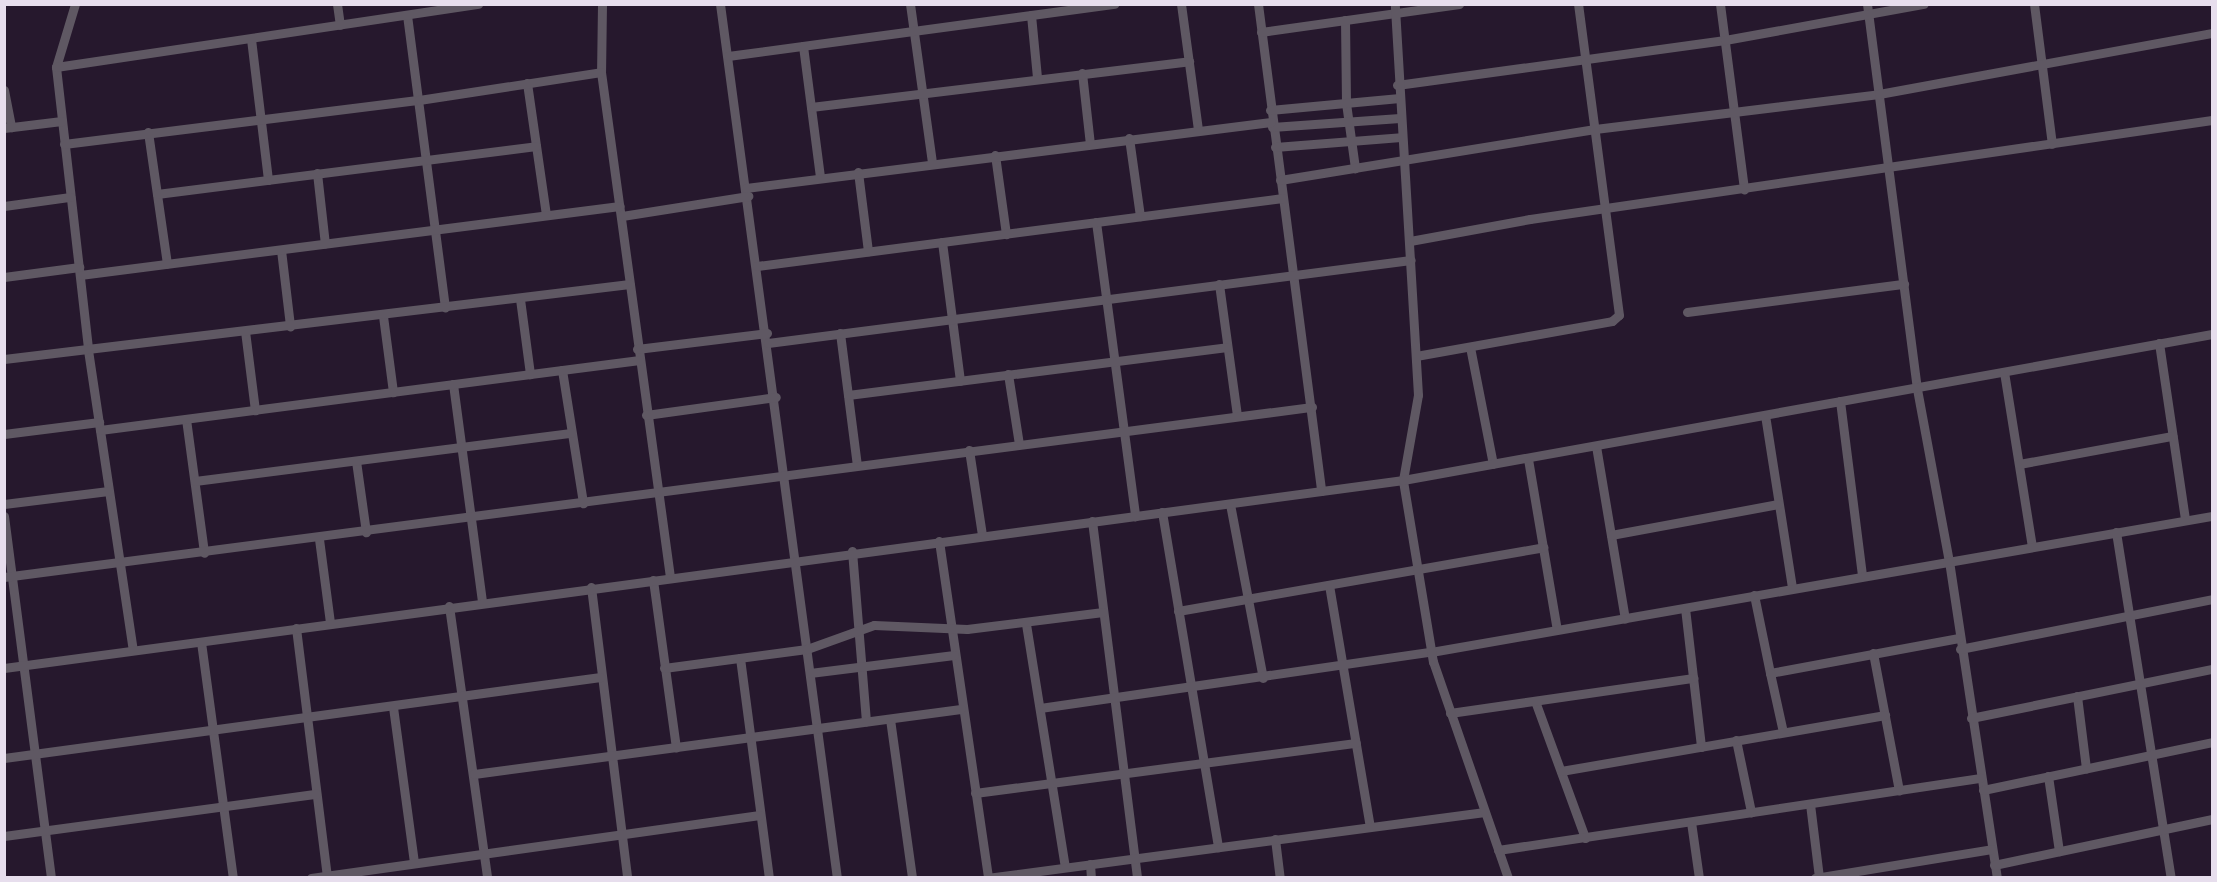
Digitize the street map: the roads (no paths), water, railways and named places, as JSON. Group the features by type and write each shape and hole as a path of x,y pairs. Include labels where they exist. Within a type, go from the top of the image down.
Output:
{"street":[{"path":"75,4 56,68 88,350 133,650"},
{"path":"337,4 340,25"},
{"path":"56,68 478,4"},
{"path":"602,4 601,72 646,415 670,577"},
{"path":"720,4 776,397 837,878"},
{"path":"910,4 932,163"},
{"path":"728,56 1031,15 1068,7 1115,4"},
{"path":"1181,4 1197,130"},
{"path":"1258,4 1275,147 1295,274 1321,491"},
{"path":"1261,32 1345,20 1395,9 1459,4"},
{"path":"1416,356 1616,318 1619,310 1578,4"},
{"path":"1720,4 1744,189"},
{"path":"1867,4 1917,388 1949,561 1996,878"},
{"path":"1397,85 1725,40 1868,17 1924,4"},
{"path":"2034,4 2052,144"},
{"path":"1395,9 1397,85 1410,242 1416,356 1416,418 1402,480 1431,652 1508,878"},
{"path":"407,15 445,308"},
{"path":"1031,15 1037,77"},
{"path":"1345,20 1347,122 1355,168"},
{"path":"1280,180 1595,129 1878,94 2042,66 2212,33"},
{"path":"251,39 268,180"},
{"path":"802,46 820,177"},
{"path":"811,107 1037,77 1189,61"},
{"path":"64,144 419,100 601,72"},
{"path":"1082,73 1090,144"},
{"path":"527,83 546,215"},
{"path":"4,90 8,127 62,121"},
{"path":"1270,110 1399,98"},
{"path":"4,277 167,264 546,215 621,211 747,192 820,177 1197,130 1400,118"},
{"path":"1410,242 1606,209 1888,170 2212,120"},
{"path":"148,132 167,264"},
{"path":"1275,147 1401,137"},
{"path":"1129,138 1140,216"},
{"path":"156,194 536,146"},
{"path":"995,155 1006,234"},
{"path":"858,172 868,251"},
{"path":"317,174 325,244"},
{"path":"4,206 70,197"},
{"path":"757,266 1283,198"},
{"path":"1096,222 1135,516"},
{"path":"942,242 960,381"},
{"path":"281,250 290,326"},
{"path":"768,343 1411,260"},
{"path":"4,358 383,316 630,284"},
{"path":"1219,284 1237,416"},
{"path":"1687,312 1904,284"},
{"path":"520,299 530,374"},
{"path":"383,316 393,392"},
{"path":"245,332 255,410"},
{"path":"637,349 767,333"},
{"path":"840,333 857,465"},
{"path":"4,668 852,551 1402,480 2212,334"},
{"path":"2159,343 2185,520"},
{"path":"848,395 1227,347"},
{"path":"1470,347 1493,464"},
{"path":"4,434 186,419 639,360"},
{"path":"562,370 582,503"},
{"path":"2004,372 2032,546"},
{"path":"1008,374 1019,444"},
{"path":"453,384 482,602"},
{"path":"646,415 776,397"},
{"path":"1840,401 1862,576"},
{"path":"8,577 319,539 786,474 1312,407"},
{"path":"1765,415 1792,587"},
{"path":"186,419 204,553"},
{"path":"195,481 571,433"},
{"path":"2019,464 2172,436"},
{"path":"1596,446 1625,619"},
{"path":"969,450 982,535"},
{"path":"1528,459 1557,630"},
{"path":"356,461 366,532"},
{"path":"4,504 108,491"},
{"path":"1230,504 1263,678"},
{"path":"1611,535 1778,504"},
{"path":"1162,512 1218,847"},
{"path":"4,516 8,577 23,665 51,878"},
{"path":"1040,708 1191,689 1431,652 1625,619 1792,587 2212,516"},
{"path":"1092,521 1137,878"},
{"path":"2116,532 2172,878"},
{"path":"319,539 330,623"},
{"path":"939,541 988,877 1485,812"},
{"path":"1178,611 1542,547"},
{"path":"852,551 866,721"},
{"path":"653,579 676,747"},
{"path":"1329,585 1370,827"},
{"path":"591,587 627,878"},
{"path":"1754,595 1783,732"},
{"path":"1770,673 1873,653 1960,644 2129,615 2212,598"},
{"path":"449,606 487,878"},
{"path":"1685,608 1701,747"},
{"path":"664,668 807,649 858,629 889,624 951,630 1026,624 1103,612"},
{"path":"1026,624 1065,867"},
{"path":"296,628 327,877"},
{"path":"201,642 233,878"},
{"path":"1873,653 1899,791"},
{"path":"810,673 954,655"},
{"path":"740,658 769,878"},
{"path":"1971,718 2212,669"},
{"path":"4,758 463,698 601,677"},
{"path":"1450,713 1694,678"},
{"path":"2077,696 2086,768"},
{"path":"1535,701 1585,838"},
{"path":"393,707 414,863"},
{"path":"474,774 962,709"},
{"path":"1561,771 1885,715"},
{"path":"890,719 912,878"},
{"path":"1736,740 1751,812"},
{"path":"1983,790 2212,742"},
{"path":"975,793 1356,743"},
{"path":"2048,776 2059,851"},
{"path":"1498,850 1981,778"},
{"path":"4,836 316,794"},
{"path":"1810,804 1817,877 1992,849"},
{"path":"312,878 760,815"},
{"path":"1995,865 2212,819"},
{"path":"1691,822 1699,878"},
{"path":"1275,839 1281,878"},
{"path":"1090,864 1091,878"}]}
